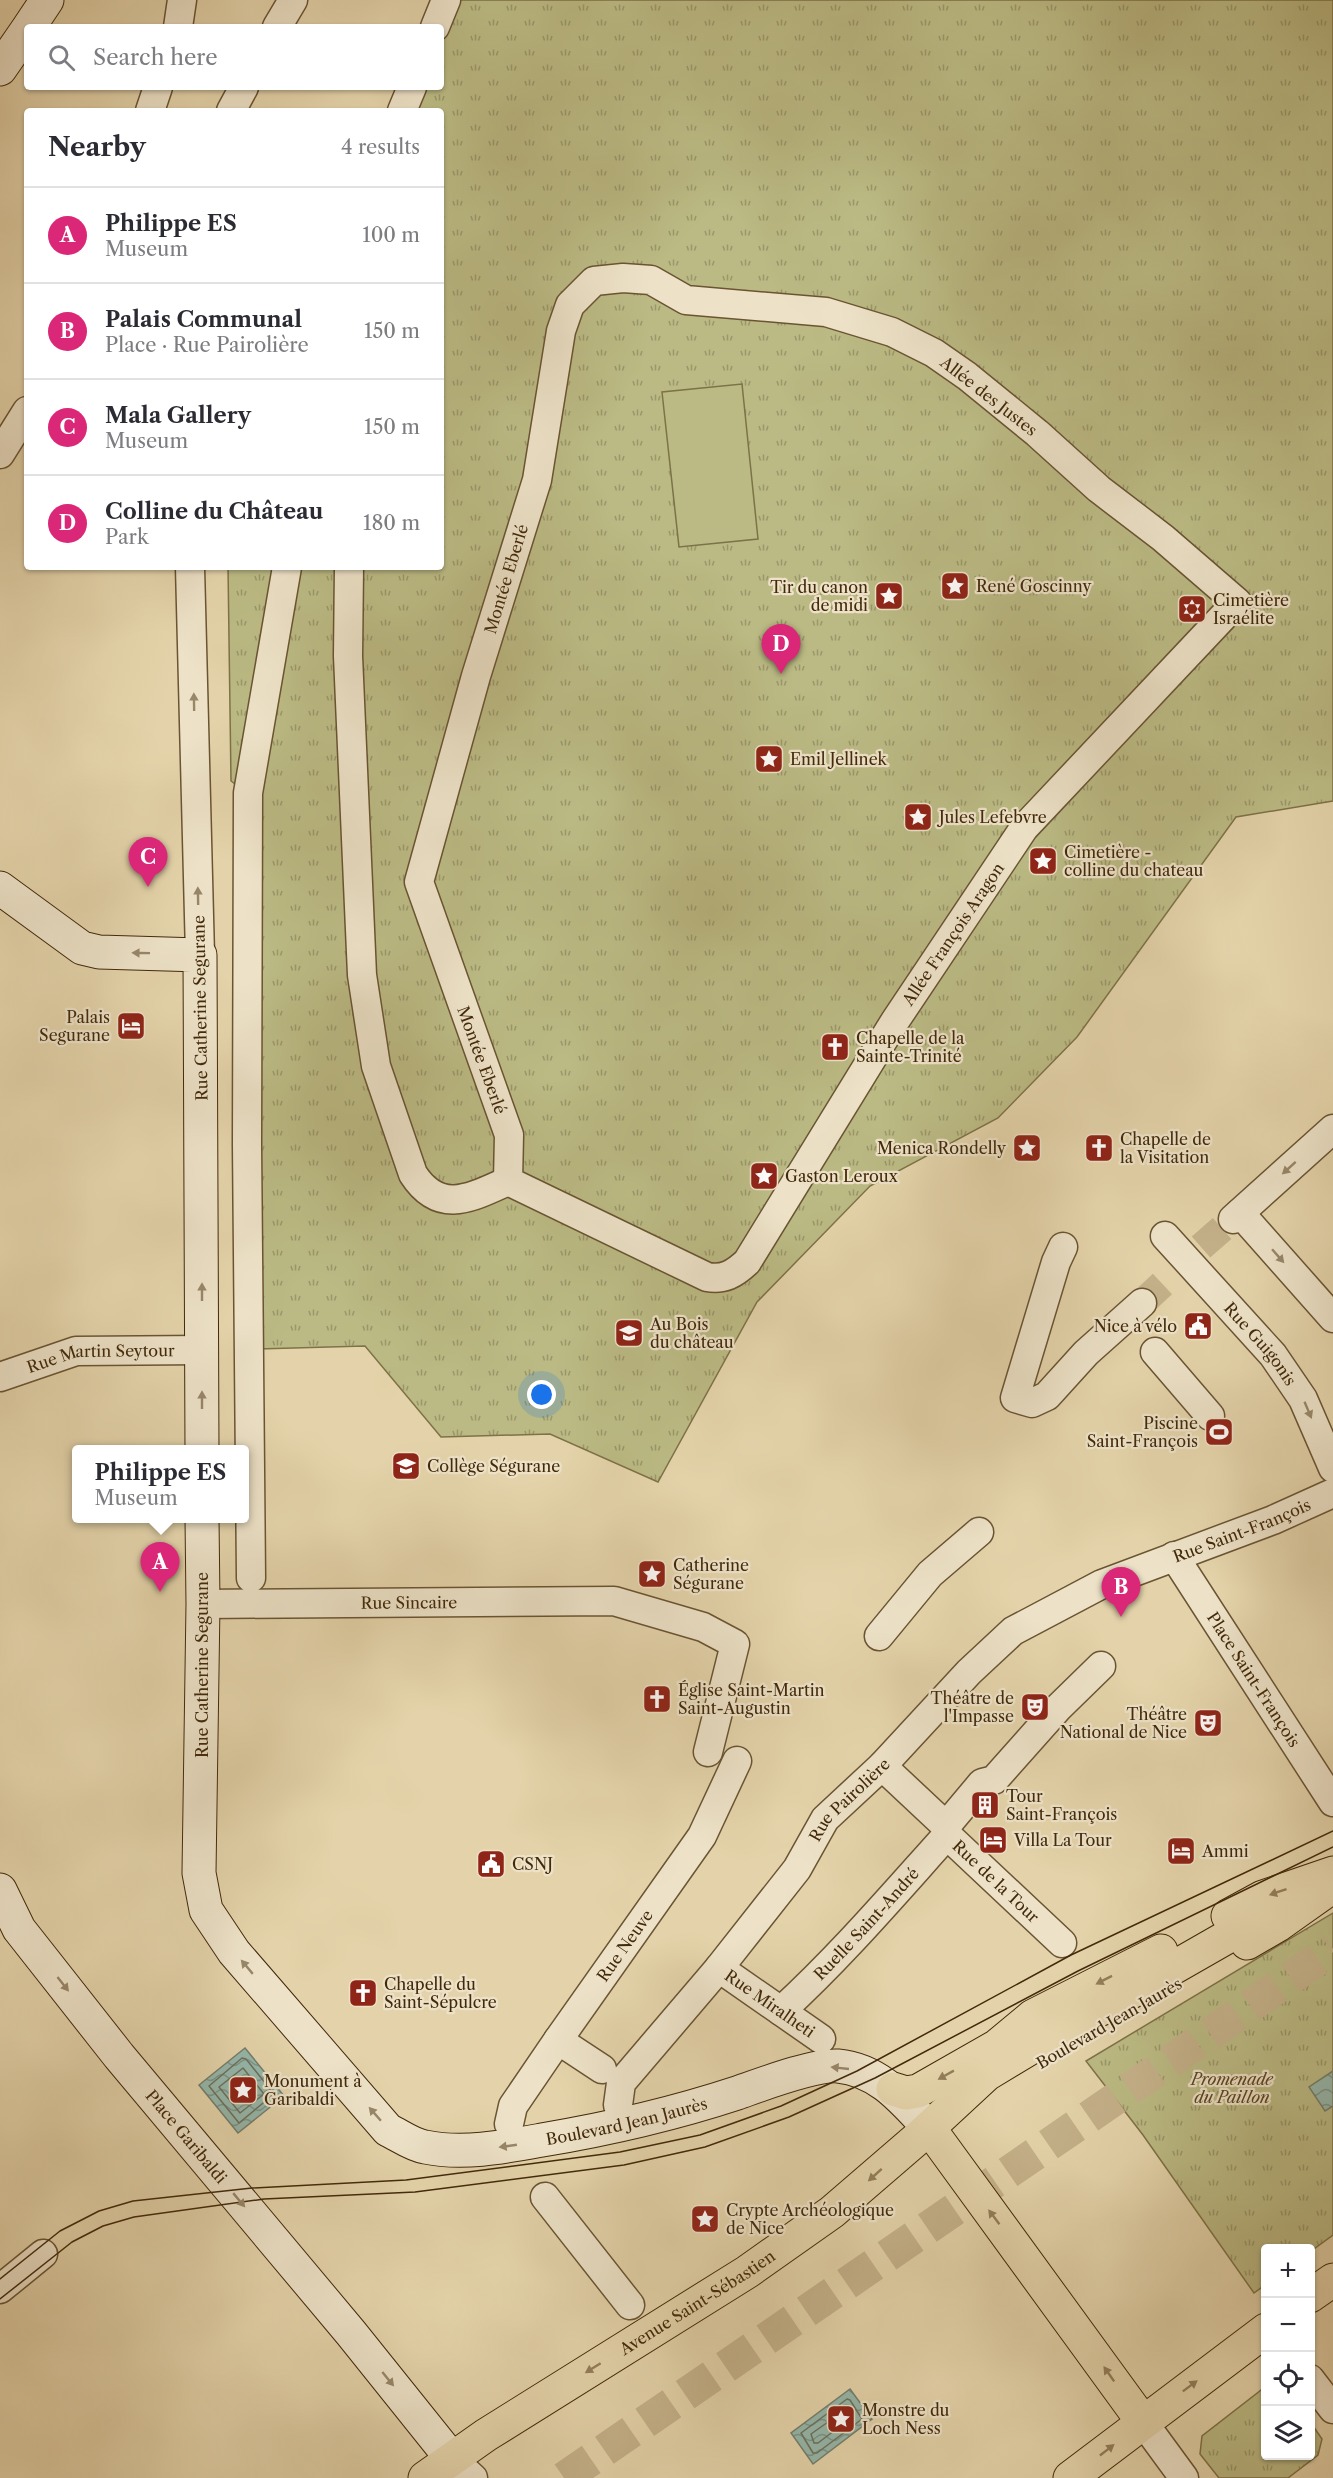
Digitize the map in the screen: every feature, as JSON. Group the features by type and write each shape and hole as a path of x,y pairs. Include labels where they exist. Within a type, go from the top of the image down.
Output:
{"main road":[{"path":"893,2090 906,2093 918,2091 997,2046 1034,2016 1263,1897 1333,1873"},
{"name":"Boulevard Jean Jaurès","path":"929,2128 1278,1925 1333,1886"},
{"path":"1143,2421 929,2128 987,2074 1070,2024 1103,2008 1262,1917"},
{"path":"997,2046 1070,2024"},
{"name":"Avenue Saint-Sébastien","path":"425,2478 463,2472 832,2212 929,2128"},
{"path":"1315,2293 1333,2280"},
{"path":"1070,2478 1261,2334"}],"street":[{"path":"31,24 47,0"},
{"path":"178,24 182,0"},
{"path":"280,24 293,0"},
{"path":"436,24 446,0"},
{"path":"0,69 24,34"},
{"path":"151,108 157,90"},
{"path":"233,108 242,90"},
{"path":"403,108 411,90"},
{"name":"Allée des Justes","path":"623,278 651,280 686,300 826,312 892,332 934,353 967,376 1038,433 1099,489 1163,538 1237,602"},
{"name":"Montée Eberlé","path":"508,1181 509,1135 419,882 476,676 537,480 561,331 570,305 594,281 623,278"},
{"path":"0,454 24,416"},
{"name":"Rue Catherine Segurane","path":"190,570 200,955 202,1445"},
{"path":"250,1578 247,1145 248,794 286,570"},
{"path":"349,570 348,656 362,975 376,1066 413,1174 422,1188 447,1200 468,1199 508,1181"},
{"name":"Allée François Aragon","path":"508,1181 706,1277 720,1279 737,1271 747,1262 895,1021 1024,828 1237,602"},
{"path":"0,888 82,948 99,952 200,955"},
{"path":"1333,1129 1236,1216 1333,1318"},
{"name":"Rue Guigonis","path":"1165,1236 1273,1355 1303,1399 1333,1468"},
{"path":"1063,1247 1056,1262 1015,1398 1032,1403 1047,1396 1086,1353 1142,1303"},
{"name":"Rue Martin Seytour","path":"0,1377 76,1351 203,1350"},
{"path":"1155,1352 1210,1416"},
{"name":"Rue Saint-François","path":"1161,1560 1273,1520 1333,1493"},
{"name":"Rue Catherine Segurane","path":"202,1523 199,1873 206,1910 234,1952 388,2130 422,2147"},
{"path":"879,1636 930,1574 979,1532"},
{"name":"Rue Pairolière","path":"618,2105 621,2083 719,1968 797,1869 825,1819 882,1766 969,1672 1013,1631 1102,1584 1161,1560"},
{"name":"Place Saint-François","path":"1161,1560 1328,1794"},
{"name":"Rue Sincaire","path":"203,1604 614,1601 703,1627 735,1644 708,1752"},
{"name":"Ruelle Saint-André","path":"781,2011 814,1982 870,1923 982,1783 994,1780 1058,1708 1101,1666"},
{"name":"Rue Neuve","path":"509,2124 513,2106 702,1836 737,1761"},
{"name":"Rue de la Tour","path":"882,1766 1062,1943"},
{"name":"Place Garibaldi","path":"0,1890 9,1911 27,1938 119,2056 351,2333 463,2472"},
{"name":"Rue Miralheti","path":"719,1968 821,2039"},
{"path":"558,2040 602,2069"},
{"name":"Boulevard Jean Jaurès","path":"422,2147 468,2151 607,2129 702,2104 803,2072 836,2066 875,2078 893,2090 929,2128"},
{"path":"545,2197 630,2305"},
{"path":"0,2289 43,2254"},
{"path":"1315,2384 1333,2409"},
{"path":"1143,2421 1184,2478"}],"green space":[{"path":"433,0 1333,0 1333,801 1236,817 1077,1037 998,1118 870,1186 757,1302 658,1482 550,1434 441,1437 365,1346 258,1349 261,804 231,781 228,570 444,570 444,108 388,108 396,90 444,90 444,24 440,24"},
{"path":"742,384 758,539 679,547 662,392"},
{"name":"Promenade du Paillon","path":"1333,1913 1333,2235 1315,2248 1315,2244 1261,2244 1261,2288 1254,2293 1143,2135 1086,2061"},
{"path":"1261,2390 1261,2460 1311,2460 1288,2478 1219,2478 1200,2454 1202,2436"},
{"path":"1315,2429 1322,2439 1318,2455 1315,2457"}],"water":[{"path":"245,2048 284,2096 238,2133 199,2085"},
{"path":"1333,2071 1333,2106 1325,2111 1309,2087"},
{"path":"850,2389 872,2419 813,2464 791,2433"}],"tunnel":[{"path":"1201,1247 1233,1219"},
{"path":"1142,1303 1172,1275"},
{"path":"564,2478 1333,1949"}],"tram line":[{"path":"0,2279 60,2231 99,2211 133,2201 252,2188 406,2180 620,2152 700,2135 781,2106 857,2071 1071,1955 1333,1831"},
{"path":"0,2299 72,2242 103,2226 134,2217 264,2199 415,2192 624,2165 705,2147 789,2117 875,2078 1078,1971 1333,1847"}],"place":[{"name":"René Goscinny","path":"955,586"},
{"name":"Tir du canon de midi","path":"889,596"},
{"name":"Cimetière Israélite","path":"1192,609"},
{"name":"Colline du Château","path":"781,674"},
{"name":"Emil Jellinek","path":"769,759"},
{"name":"Jules Lefebvre","path":"918,817"},
{"name":"Cimetière - colline du chateau","path":"1043,861"},
{"name":"Mala Gallery","path":"148,887"},
{"name":"Palais Segurane","path":"131,1026"},
{"name":"Chapelle de la Sainte-Trinité","path":"835,1047"},
{"name":"Menica Rondelly","path":"1027,1148"},
{"name":"Chapelle de la Visitation","path":"1099,1148"},
{"name":"Gaston Leroux","path":"764,1176"},
{"name":"Nice à vélo","path":"1198,1326"},
{"name":"Au Bois du château","path":"629,1333"},
{"name":"Piscine Saint-François","path":"1219,1432"},
{"name":"Collège Ségurane","path":"406,1466"},
{"name":"Catherine Ségurane","path":"652,1574"},
{"name":"Philippe ES","path":"160,1592"},
{"name":"Palais Communal","path":"1121,1617"},
{"name":"Église Saint-Martin Saint-Augustin","path":"657,1699"},
{"name":"Théâtre de l'Impasse","path":"1035,1707"},
{"name":"Théâtre National de Nice","path":"1208,1723"},
{"name":"Tour Saint-François","path":"985,1805"},
{"name":"Villa La Tour","path":"993,1840"},
{"name":"Ammi","path":"1181,1851"},
{"name":"CSNJ","path":"491,1864"},
{"name":"Chapelle du Saint-Sépulcre","path":"363,1993"},
{"name":"Monument à Garibaldi","path":"243,2090"},
{"name":"Crypte Archéologique de Nice","path":"705,2219"},
{"name":"Monstre du Loch Ness","path":"841,2419"}]}
